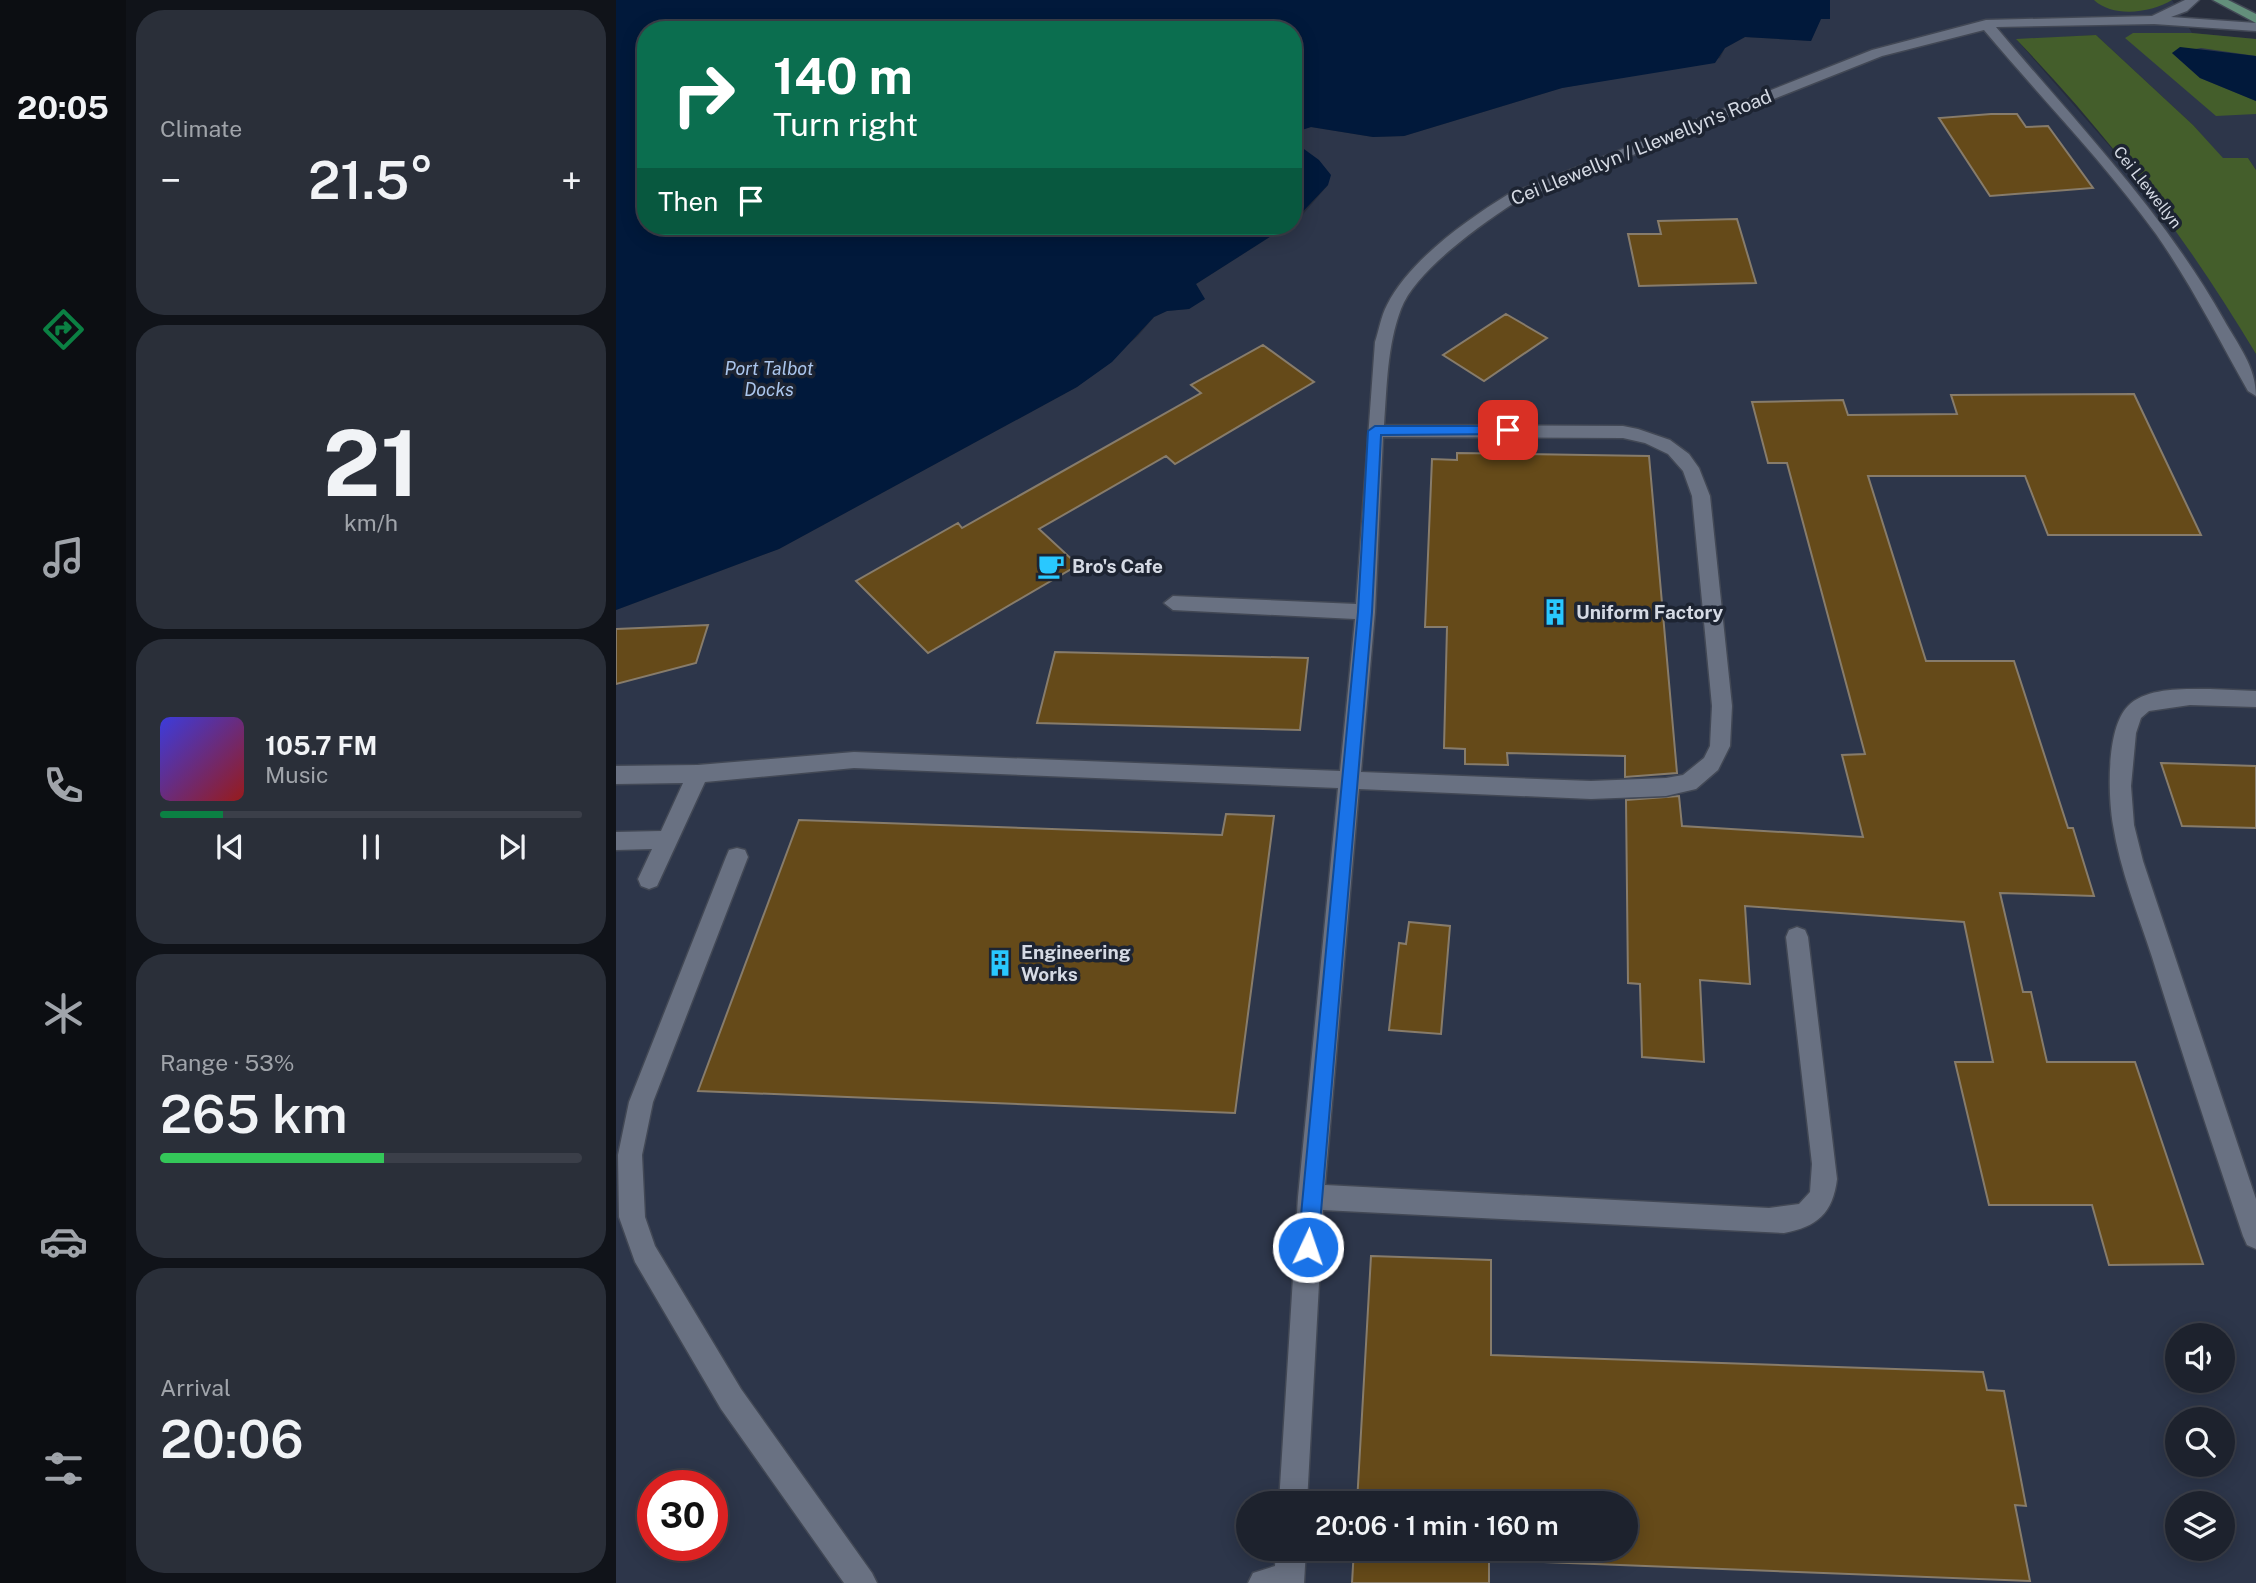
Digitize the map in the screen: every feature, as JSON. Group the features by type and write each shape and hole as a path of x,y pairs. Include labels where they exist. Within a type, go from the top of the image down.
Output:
{"main road":[{"path":"2219,0 2256,19"}],"street":[{"path":"2154,20 2183,8 2193,0"},
{"name":"Cei Llewellyn / Llewellyn's Road","path":"1294,1491 1311,1197 1365,612 1375,431 1383,342 1394,306 1429,263 1485,213 1547,182 1861,59 1986,24 2154,20 2256,27"},
{"name":"Cei Llewellyn","path":"1986,24 2058,104 2162,232 2190,275 2256,391"},
{"path":"616,775 698,774 854,760 1591,790 1666,787 1689,783 1702,774 1720,746 1722,706 1701,496 1696,476 1677,452 1641,435 1598,430 1375,431"},
{"path":"1173,603 1365,612"},
{"path":"2256,699 2191,697 2158,700 2138,708 2133,713 2125,734 2121,792 2128,846 2256,1236"},
{"path":"649,879 698,774"},
{"path":"616,841 667,840"},
{"path":"737,857 641,1102 630,1155 632,1217 644,1253 731,1399 862,1583"},
{"path":"1311,1197 1769,1221 1792,1220 1809,1215 1820,1203 1825,1187 1825,1164 1797,937"},
{"path":"1280,1582 1287,1561"}],"shaded area":[{"path":"1830,0 2172,0 2192,33 2256,39 2256,170 2248,158 2223,159 2193,125 2096,35 2017,40 2147,189 2206,270 2256,354 2256,1583 616,1583 616,610 779,549 1077,387 1138,336 1154,317 1167,311 1189,309 1204,299 1196,284 1273,235 1302,235 1302,215 1328,185 1302,152 1302,129 1311,127 1373,137 1404,136 1562,88 1720,58 1725,48 1745,37 1811,41 1821,18 1830,19"}],"green space":[{"path":"2094,0 2172,0 2154,8 2132,12 2111,9"},
{"path":"2133,33 2192,33 2256,39 2256,56 2201,48 2172,53 2200,78 2256,101 2256,114 2216,116 2125,38"},
{"path":"2096,35 2193,125 2223,158 2248,158 2256,170 2256,354 2202,269 2145,190 2084,114 2016,39"}],"water":[{"name":"Port Talbot Docks","path":"616,0 1830,0 1830,19 1821,19 1811,41 1745,37 1725,48 1715,63 1562,88 1404,136 1373,137 1311,127 1302,130 1302,21 637,21 637,235 1273,235 1196,284 1205,299 1189,309 1167,311 1154,317 1112,362 1077,387 779,549 616,610"},
{"path":"2180,47 2256,56 2256,101 2200,78 2172,53"},
{"path":"1302,148 1319,160 1331,175 1328,185 1302,212"}],"building":[{"path":"2017,114 2026,127 2048,126 2093,188 1990,196 1939,118"},
{"path":"1737,219 1756,283 1639,286 1628,234 1661,234 1658,221"},
{"path":"1506,314 1547,338 1484,381 1443,355"},
{"path":"1263,345 1314,382 1175,464 1166,456 1039,529 1078,565 928,653 856,581 958,523 962,528 1201,393 1191,385"},
{"path":"2134,394 2201,535 2048,535 2025,476 1868,476 1926,661 2014,661 2068,828 2073,828 2094,896 2000,893 2023,992 2031,992 2047,1062 2135,1062 2203,1264 2109,1265 2092,1205 1989,1205 1955,1062 1993,1062 1964,922 1745,906 1750,984 1700,980 1704,1062 1642,1057 1640,984 1628,983 1626,800 1679,796 1682,826 1863,837 1842,755 1865,754 1787,463 1768,463 1752,402 1843,400 1848,415 1957,414 1951,395"},
{"name":"Uniform Factory","path":"1457,453 1649,456 1677,773 1625,777 1625,756 1507,753 1508,765 1465,764 1465,749 1444,748 1447,627 1425,627 1432,459 1457,460"},
{"path":"708,625 696,663 616,684 616,629"},
{"path":"1055,652 1308,658 1300,730 1037,723"},
{"path":"2161,763 2256,766 2256,828 2182,826"},
{"name":"Engineering Works","path":"1226,814 1274,816 1235,1113 698,1091 799,820 1222,835"},
{"path":"1409,922 1450,926 1441,1034 1389,1030 1399,943 1406,944"},
{"path":"1371,1256 1491,1260 1491,1355 1983,1372 1987,1390 2004,1391 2026,1506 2015,1505 2030,1581 1515,1561 1638,1561 1638,1491 1358,1491"},
{"path":"1353,1561 1489,1561 1489,1583 1352,1583"}],"place":[{"name":"Bro's Cafe","path":"1051,566"},
{"name":"Uniform Factory","path":"1555,612"},
{"name":"Engineering Works","path":"1000,963"}],"route":[{"path":"1308,1247 1365,612 1375,431 1508,430"}]}
